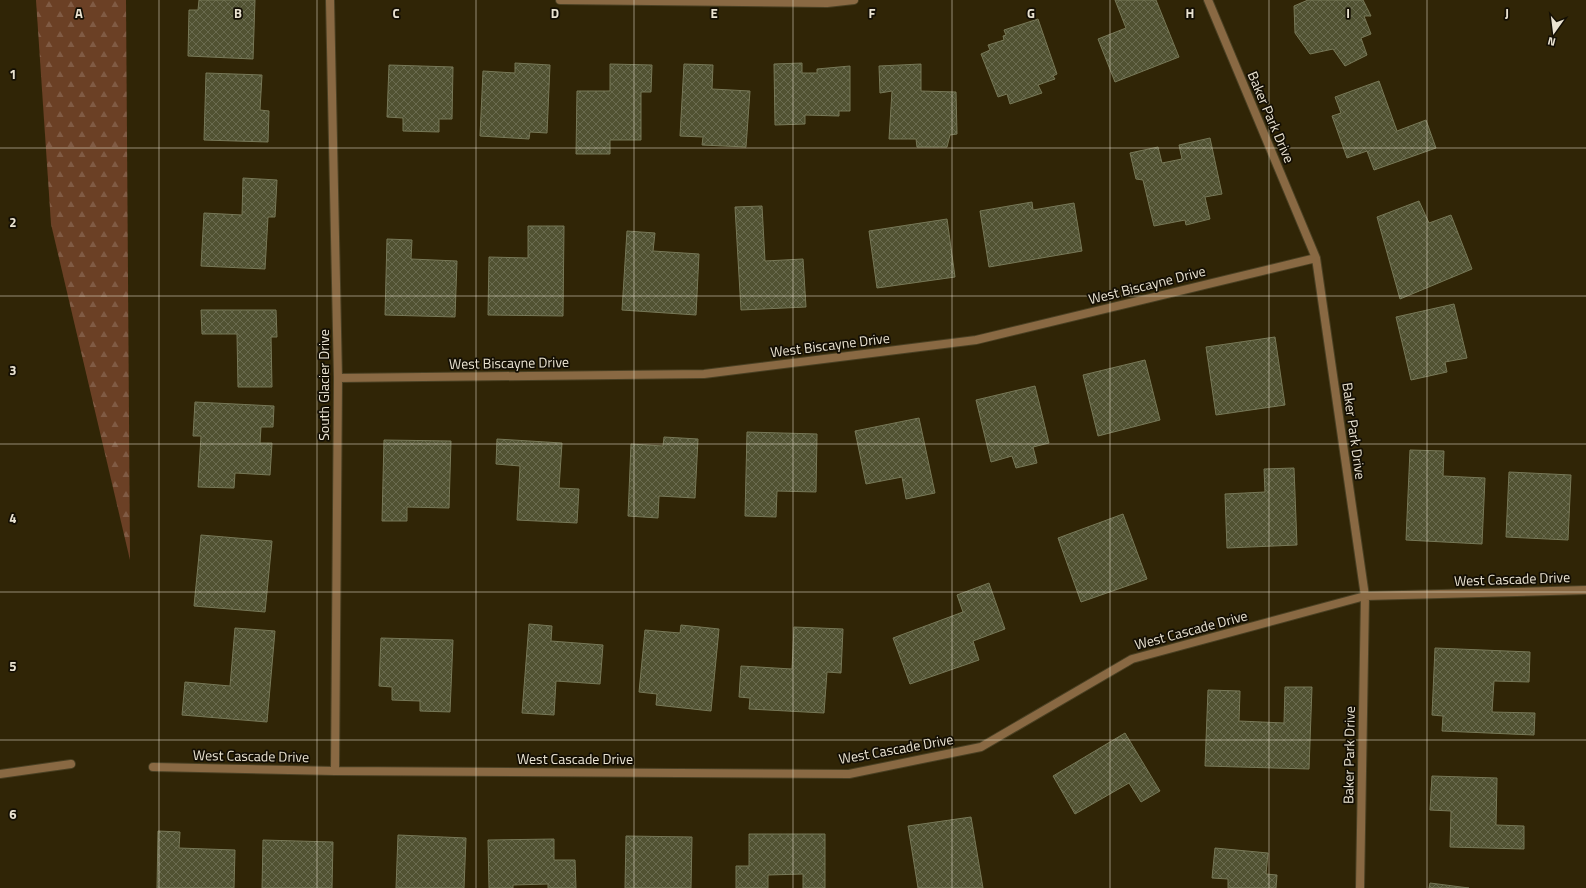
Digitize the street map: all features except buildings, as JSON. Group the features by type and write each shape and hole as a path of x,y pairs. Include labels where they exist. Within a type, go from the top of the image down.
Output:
{"street":[{"name":"South Glacier Drive","path":"330,0 338,378 335,771"},
{"path":"560,0 827,4 854,0"},
{"name":"Baker Park Drive","path":"1208,0 1316,258 1365,596 1360,888"},
{"name":"West Biscayne Drive","path":"338,378 704,374 976,340 1316,258"},
{"name":"West Cascade Drive","path":"153,768 335,771 848,774 981,746 1132,659 1365,596 1586,590"},
{"path":"0,774 71,764"}],"green space":[{"path":"36,0 126,0 130,560 51,224"}]}
